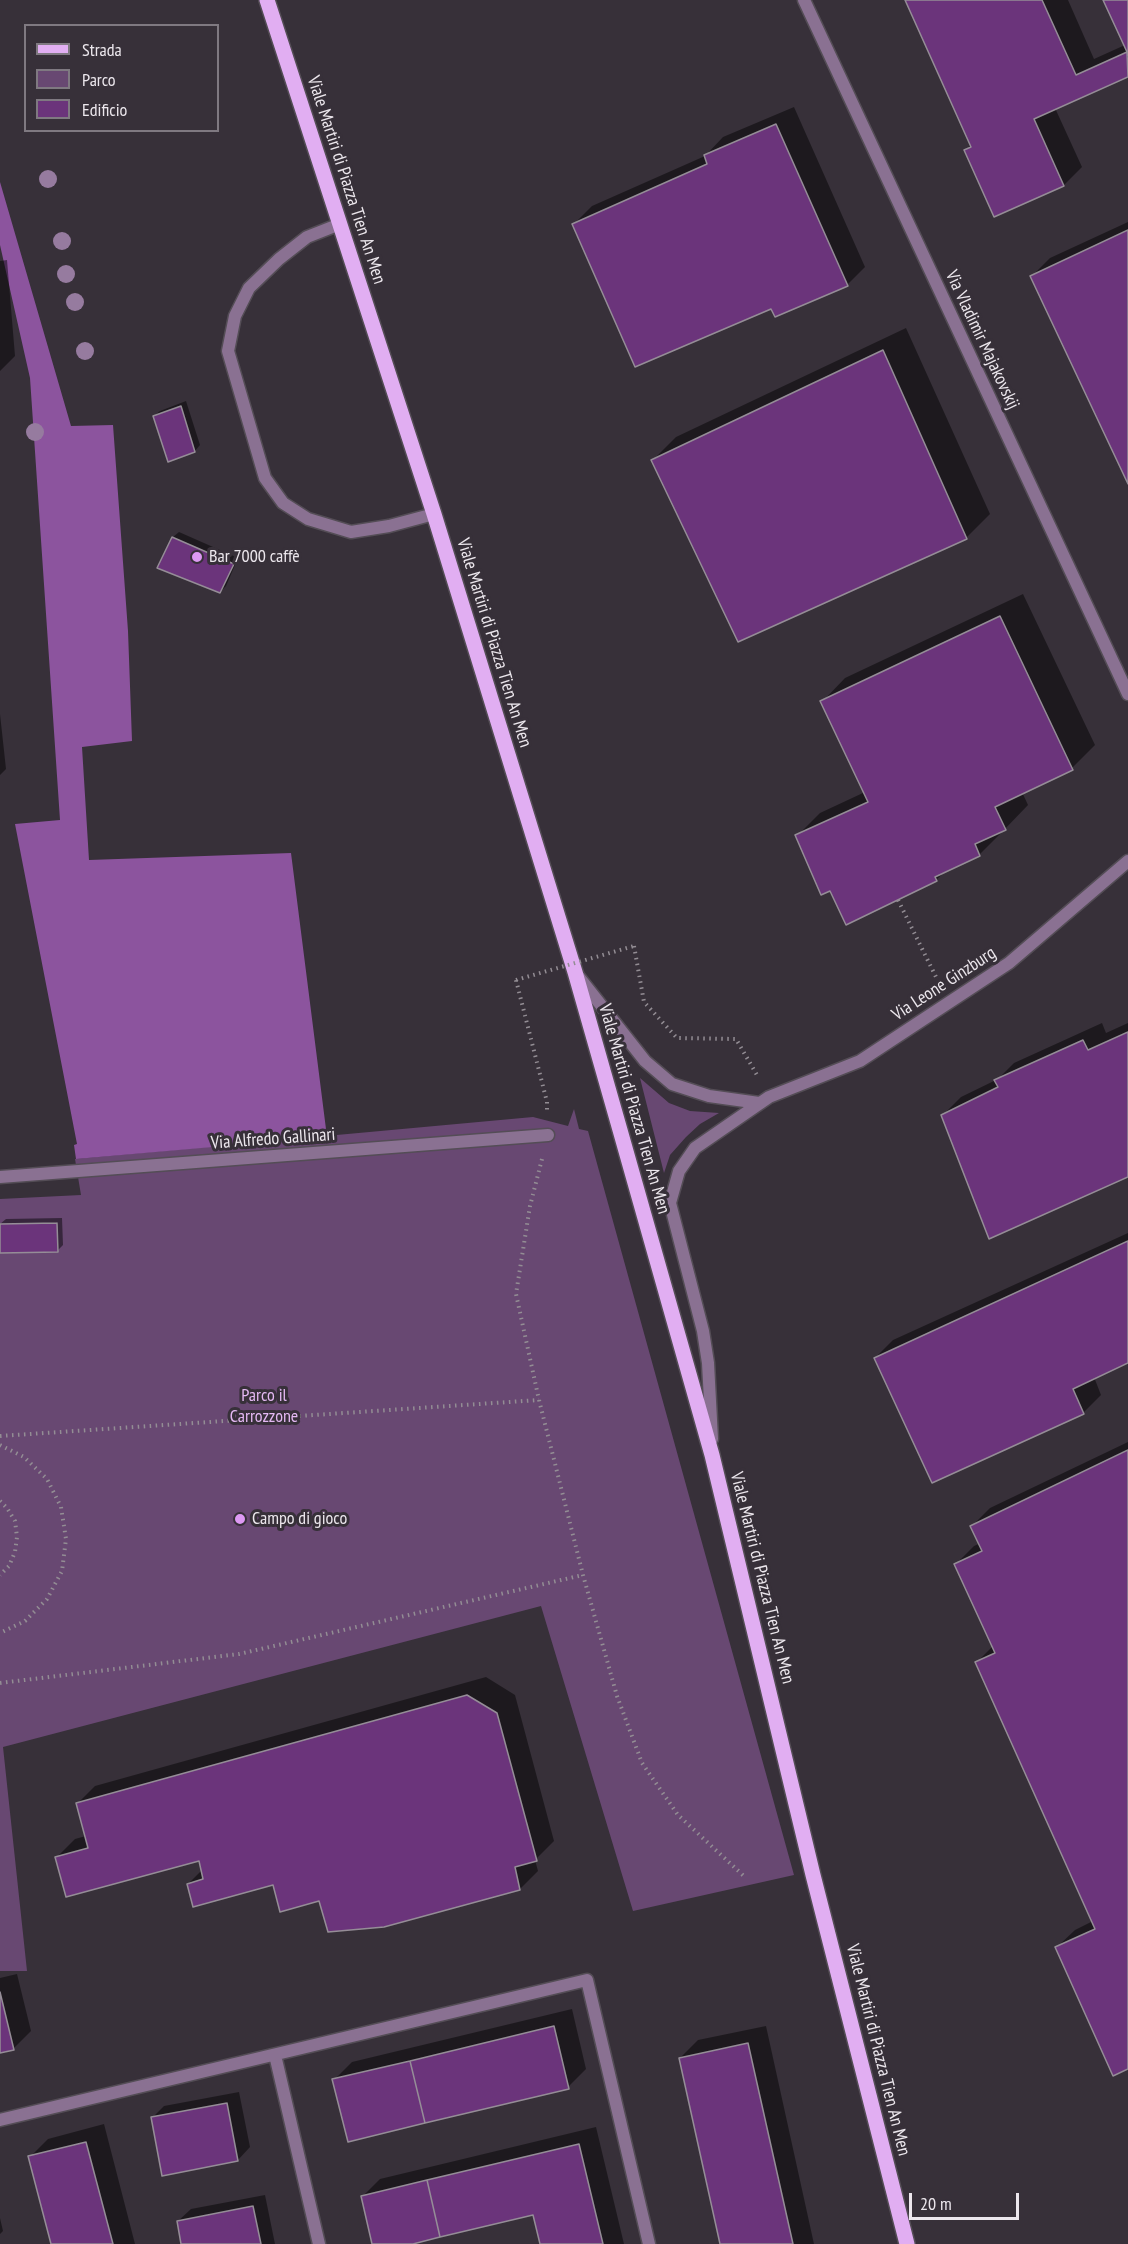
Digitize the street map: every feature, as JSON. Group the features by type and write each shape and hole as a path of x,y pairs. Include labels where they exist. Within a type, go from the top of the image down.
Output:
{"main road":[{"name":"Viale Martiri di Piazza Tien An Men","path":"267,0 434,514 575,972 712,1455 810,1863 907,2244"}],"street":[{"name":"Via Vladimir Majakovskij","path":"804,0 1128,694"},
{"path":"340,224 307,237 279,259 249,288 235,316 228,351 265,478 283,503 308,519 351,532 389,526 434,514"},
{"name":"Via Leone Ginzburg","path":"712,1455 709,1372 704,1331 670,1203 679,1171 695,1148 764,1100 860,1061 949,1003 1009,963 1128,861"},
{"name":"Via Leone Ginzburg","path":"575,972 645,1060 672,1084 709,1096 764,1100"},
{"name":"Via Alfredo Gallinari","path":"0,1177 548,1135"},
{"path":"0,2120 587,1980 649,2244"},
{"path":"275,2055 319,2244"}],"path":[{"path":"898,900 949,1003"},
{"path":"746,1878 678,1815 642,1762 617,1696 583,1575 539,1400 516,1294 530,1206 548,1135 547,1102 516,980 634,946 644,1002 677,1038 736,1039 764,1100"},
{"path":"0,1436 539,1400"},
{"path":"0,1445 24,1457 47,1479 61,1507 66,1539 62,1570 47,1599 25,1621 0,1633"},
{"path":"0,1501 15,1521 17,1537 15,1552 9,1566 0,1575"},
{"path":"0,1683 239,1654 583,1575"}],"green space":[{"path":"640,1078 669,1103 690,1111 719,1113 700,1124 686,1137 670,1155 664,1173"},
{"name":"Parco il Carrozzone","path":"574,1109 579,1129 588,1131 794,1875 633,1911 541,1606 3,1747 27,1971 0,1971 0,1199 81,1195 75,1159 533,1117 568,1126"}],"shaded area":[{"path":"0,182 71,426 113,425 128,631 132,741 82,747 89,860 291,853 327,1137 76,1159 74,1145 77,1144 15,824 60,820 30,378 0,245"}],"building":[{"path":"905,0 1042,0 1076,75 1127,52 1128,77 1034,119 1064,186 994,217 964,150 971,147"},
{"path":"1103,0 1128,0 1128,55 1127,52"},
{"path":"776,124 848,286 775,317 771,309 635,367 572,224 707,164 704,155"},
{"path":"1128,230 1128,484 1030,276"},
{"path":"883,350 967,539 738,642 651,460"},
{"path":"181,406 195,452 168,462 153,416"},
{"path":"172,537 234,564 220,593 157,568"},
{"path":"1000,616 1073,770 995,807 1006,830 975,844 980,856 935,877 937,881 846,925 830,891 821,895 795,835 868,802 820,701"},
{"path":"1128,1032 1128,1177 989,1239 941,1115 998,1087 994,1080 1083,1040 1088,1050"},
{"path":"57,1223 58,1252 0,1253 0,1224"},
{"path":"1128,1241 1128,1363 1073,1389 1084,1414 932,1483 874,1358"},
{"path":"1128,1450 1128,2069 1113,2076 1055,1947 1095,1929 975,1662 995,1653 954,1564 982,1551 970,1526"},
{"path":"467,1695 497,1713 537,1861 515,1867 520,1890 384,1927 328,1932 319,1901 280,1912 273,1885 193,1907 187,1884 203,1879 199,1861 66,1897 55,1857 88,1848 76,1803"},
{"path":"0,1992 14,2050 0,2053"},
{"path":"554,2026 569,2089 425,2123 410,2061"},
{"path":"748,2043 793,2244 720,2244 679,2058"},
{"path":"410,2061 425,2123 348,2142 332,2079"},
{"path":"227,2103 238,2161 162,2176 151,2117"},
{"path":"86,2142 113,2244 51,2244 28,2156"},
{"path":"579,2144 603,2244 540,2244 533,2215 440,2237 427,2180"},
{"path":"427,2180 440,2237 413,2244 372,2244 361,2196"},
{"path":"253,2206 261,2244 181,2244 177,2221"}],"place":[{"name":"Bar 7000 caffè","path":"197,557"},
{"name":"Campo di gioco","path":"240,1519"}]}
